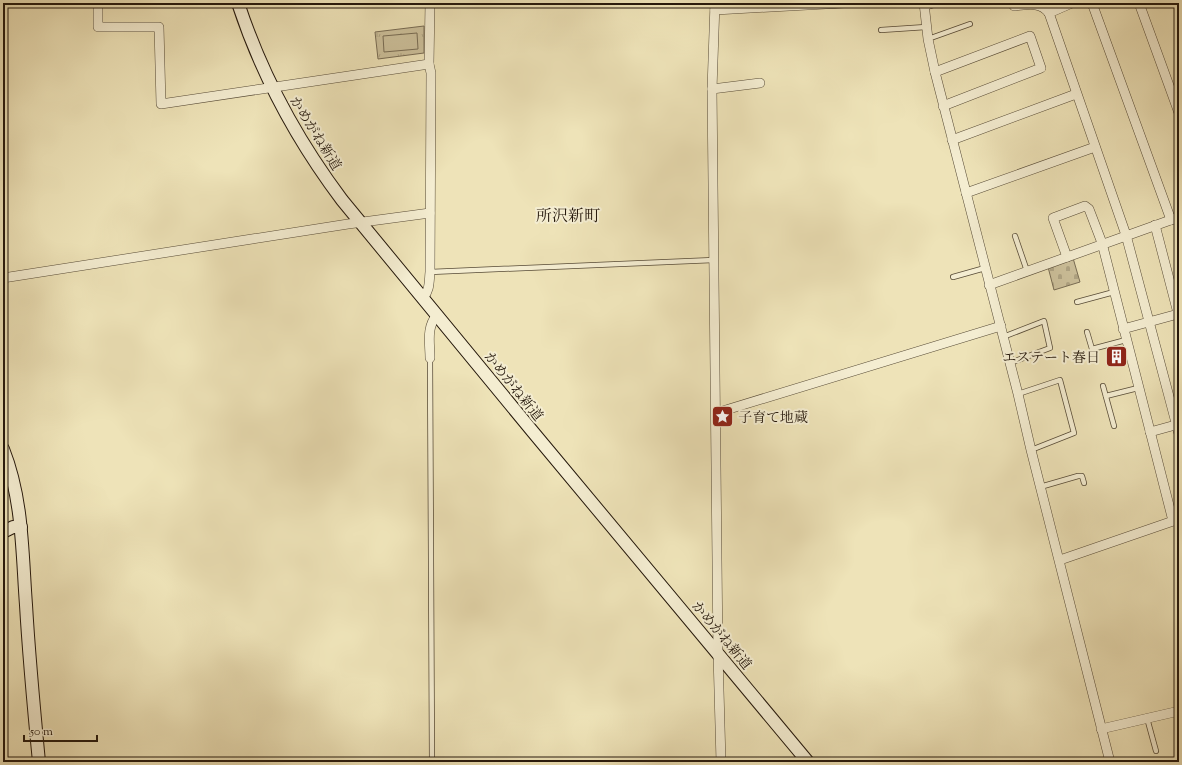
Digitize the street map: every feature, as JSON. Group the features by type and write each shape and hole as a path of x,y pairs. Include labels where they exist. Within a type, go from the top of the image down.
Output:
{"street":[{"path":"98,3 98,27 159,27 161,104 429,64"},
{"name":"かめがね新道","path":"238,3 252,43 271,88 313,161 359,222 532,432 808,762"},
{"path":"423,298 427,294 429,288 430,272 430,3"},
{"path":"720,762 712,89 715,6 844,3"},
{"path":"1014,3 1014,6 1037,4 1045,8 1049,13 1126,235 1178,424 1179,434"},
{"path":"1049,13 1072,3"},
{"path":"990,285 1175,218 1092,3"},
{"path":"1139,3 1179,113"},
{"path":"924,5 928,39 943,106 1001,326 1040,487 1060,560 1110,762"},
{"path":"935,72 1030,36 1041,68 943,106"},
{"path":"712,89 760,83"},
{"path":"952,140 1076,94"},
{"path":"966,193 1095,147"},
{"path":"1060,560 1176,520 1138,388 1102,244 1089,209 1085,206 1053,218 1067,256"},
{"path":"3,278 430,212"},
{"path":"1123,329 1178,316 1155,226"},
{"path":"430,358 429,329 432,320 437,315"},
{"path":"716,413 1001,326"},
{"path":"1150,432 1178,424"},
{"path":"3,449 15,487 19,506 30,664 39,762"},
{"path":"3,532 13,527 21,527"},
{"path":"1102,729 1179,711"}],"lane":[{"path":"924,5 940,3"},
{"path":"928,39 970,24"},
{"path":"881,30 926,27"},
{"path":"1015,236 1027,271"},
{"path":"430,272 714,260"},
{"path":"953,277 985,268"},
{"path":"1077,302 1114,292"},
{"path":"1003,337 1044,321 1050,348 1010,363"},
{"path":"1088,332 1092,349 1126,340"},
{"path":"430,358 432,762"},
{"path":"1018,394 1060,380 1074,434 1031,450"},
{"path":"1103,386 1114,426"},
{"path":"1106,396 1138,388"},
{"path":"1040,487 1078,476 1082,476 1084,483"},
{"path":"1148,718 1156,751"}],"green space":[{"path":"424,26 424,53 378,59 375,32"},
{"path":"417,33 418,49 384,52 383,36"},
{"path":"1073,258 1080,282 1054,290 1048,267"}],"place":[{"name":"エステート春日","path":"1116,357"},
{"name":"子育て地蔵","path":"722,417"}],"district":[{"name":"所沢新町","path":"568,215"}]}
